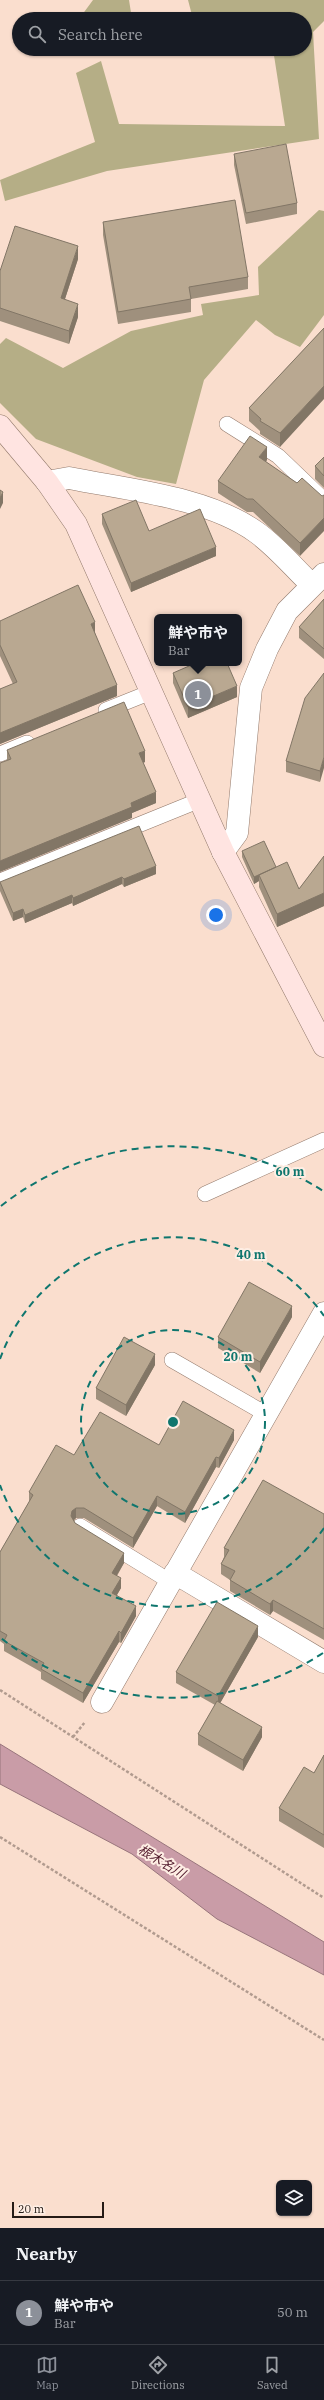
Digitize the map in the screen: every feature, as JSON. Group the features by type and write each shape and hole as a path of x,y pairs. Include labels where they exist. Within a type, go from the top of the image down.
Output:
{"street":[{"path":"0,426 47,482 76,524 224,852 324,1046"},
{"path":"47,482 69,478 202,505 233,518 257,533 318,579 287,611 267,649 252,688 237,833 224,852"},
{"path":"102,1702 324,1313"},
{"path":"173,1577 324,1662"}],"lane":[{"path":"227,424 278,456 324,500"},
{"path":"94,716 152,692"},
{"path":"0,754 43,736"},
{"path":"0,881 200,800"},
{"path":"205,1194 324,1140"},
{"path":"172,1360 266,1414"},
{"path":"80,1526 173,1577"}],"path":[{"path":"0,1690 324,1898"},
{"path":"0,1837 324,2040"}],"shaded area":[{"path":"93,0 129,0 131,12 84,12"},
{"path":"188,0 324,0 324,21 313,32 319,139 107,171 5,201 0,180 95,142 76,73 101,61 119,124 285,126 274,56 312,56 312,12 191,12"},
{"path":"319,210 324,211 324,315 300,347 275,335 256,320 204,380 176,484 137,477 36,439 0,403 0,344 6,338 63,368 131,331 203,315 201,304 259,295 258,267"}],"water":[{"name":"根木名川","path":"0,1744 324,1942 324,1975 217,1919 132,1854 0,1784"}],"building":[{"path":"286,144 297,203 246,213 234,154"},
{"path":"235,200 248,277 189,287 191,299 118,312 103,222"},
{"path":"15,226 78,246 61,298 78,304 69,331 0,308 0,271"},
{"path":"324,328 324,386 280,433 260,421 261,419 249,408"},
{"path":"250,436 267,447 259,457 297,483 302,478 322,496 324,495 324,518 300,543 253,499 247,499 218,481"},
{"path":"324,457 324,476 315,466"},
{"path":"0,490 3,492 0,498"},
{"path":"136,500 149,531 200,509 216,547 131,583 102,514"},
{"path":"78,585 95,622 91,624 117,685 0,733 0,689 17,682 0,645 0,621"},
{"path":"324,599 324,649 299,627"},
{"path":"189,666 228,666 237,686 188,707 173,673"},
{"path":"324,673 324,757 320,771 286,761 305,698"},
{"path":"124,702 145,751 139,753 156,792 131,803 132,807 0,861 0,763 11,759 7,750"},
{"path":"139,826 156,866 124,879 122,877 73,898 72,895 25,915 23,909 13,913 0,882"},
{"path":"264,841 276,867 254,877 242,851"},
{"path":"324,856 324,893 277,914 259,875 287,862 299,889"},
{"path":"249,1282 292,1306 260,1362 218,1337"},
{"path":"124,1337 155,1354 126,1405 96,1388"},
{"path":"183,1401 234,1430 219,1458 216,1457 185,1512 157,1496 133,1538 84,1508 76,1508 72,1511 71,1516 75,1523 124,1553 112,1573 121,1578 112,1593 136,1606 121,1633 119,1631 83,1693 41,1669 44,1663 4,1641 7,1635 0,1631 0,1552 33,1495 29,1492 56,1445 74,1455 100,1412 159,1445"},
{"path":"263,1480 324,1514 324,1629 273,1600 270,1604 230,1580 235,1571 221,1564 229,1550 224,1548"},
{"path":"217,1602 258,1626 218,1696 176,1672"},
{"path":"217,1701 262,1727 243,1760 198,1734"},
{"path":"324,1755 324,1835 279,1808 304,1767 314,1773"}],"place":[{"name":"鮮や市や","path":"198,694"}]}
